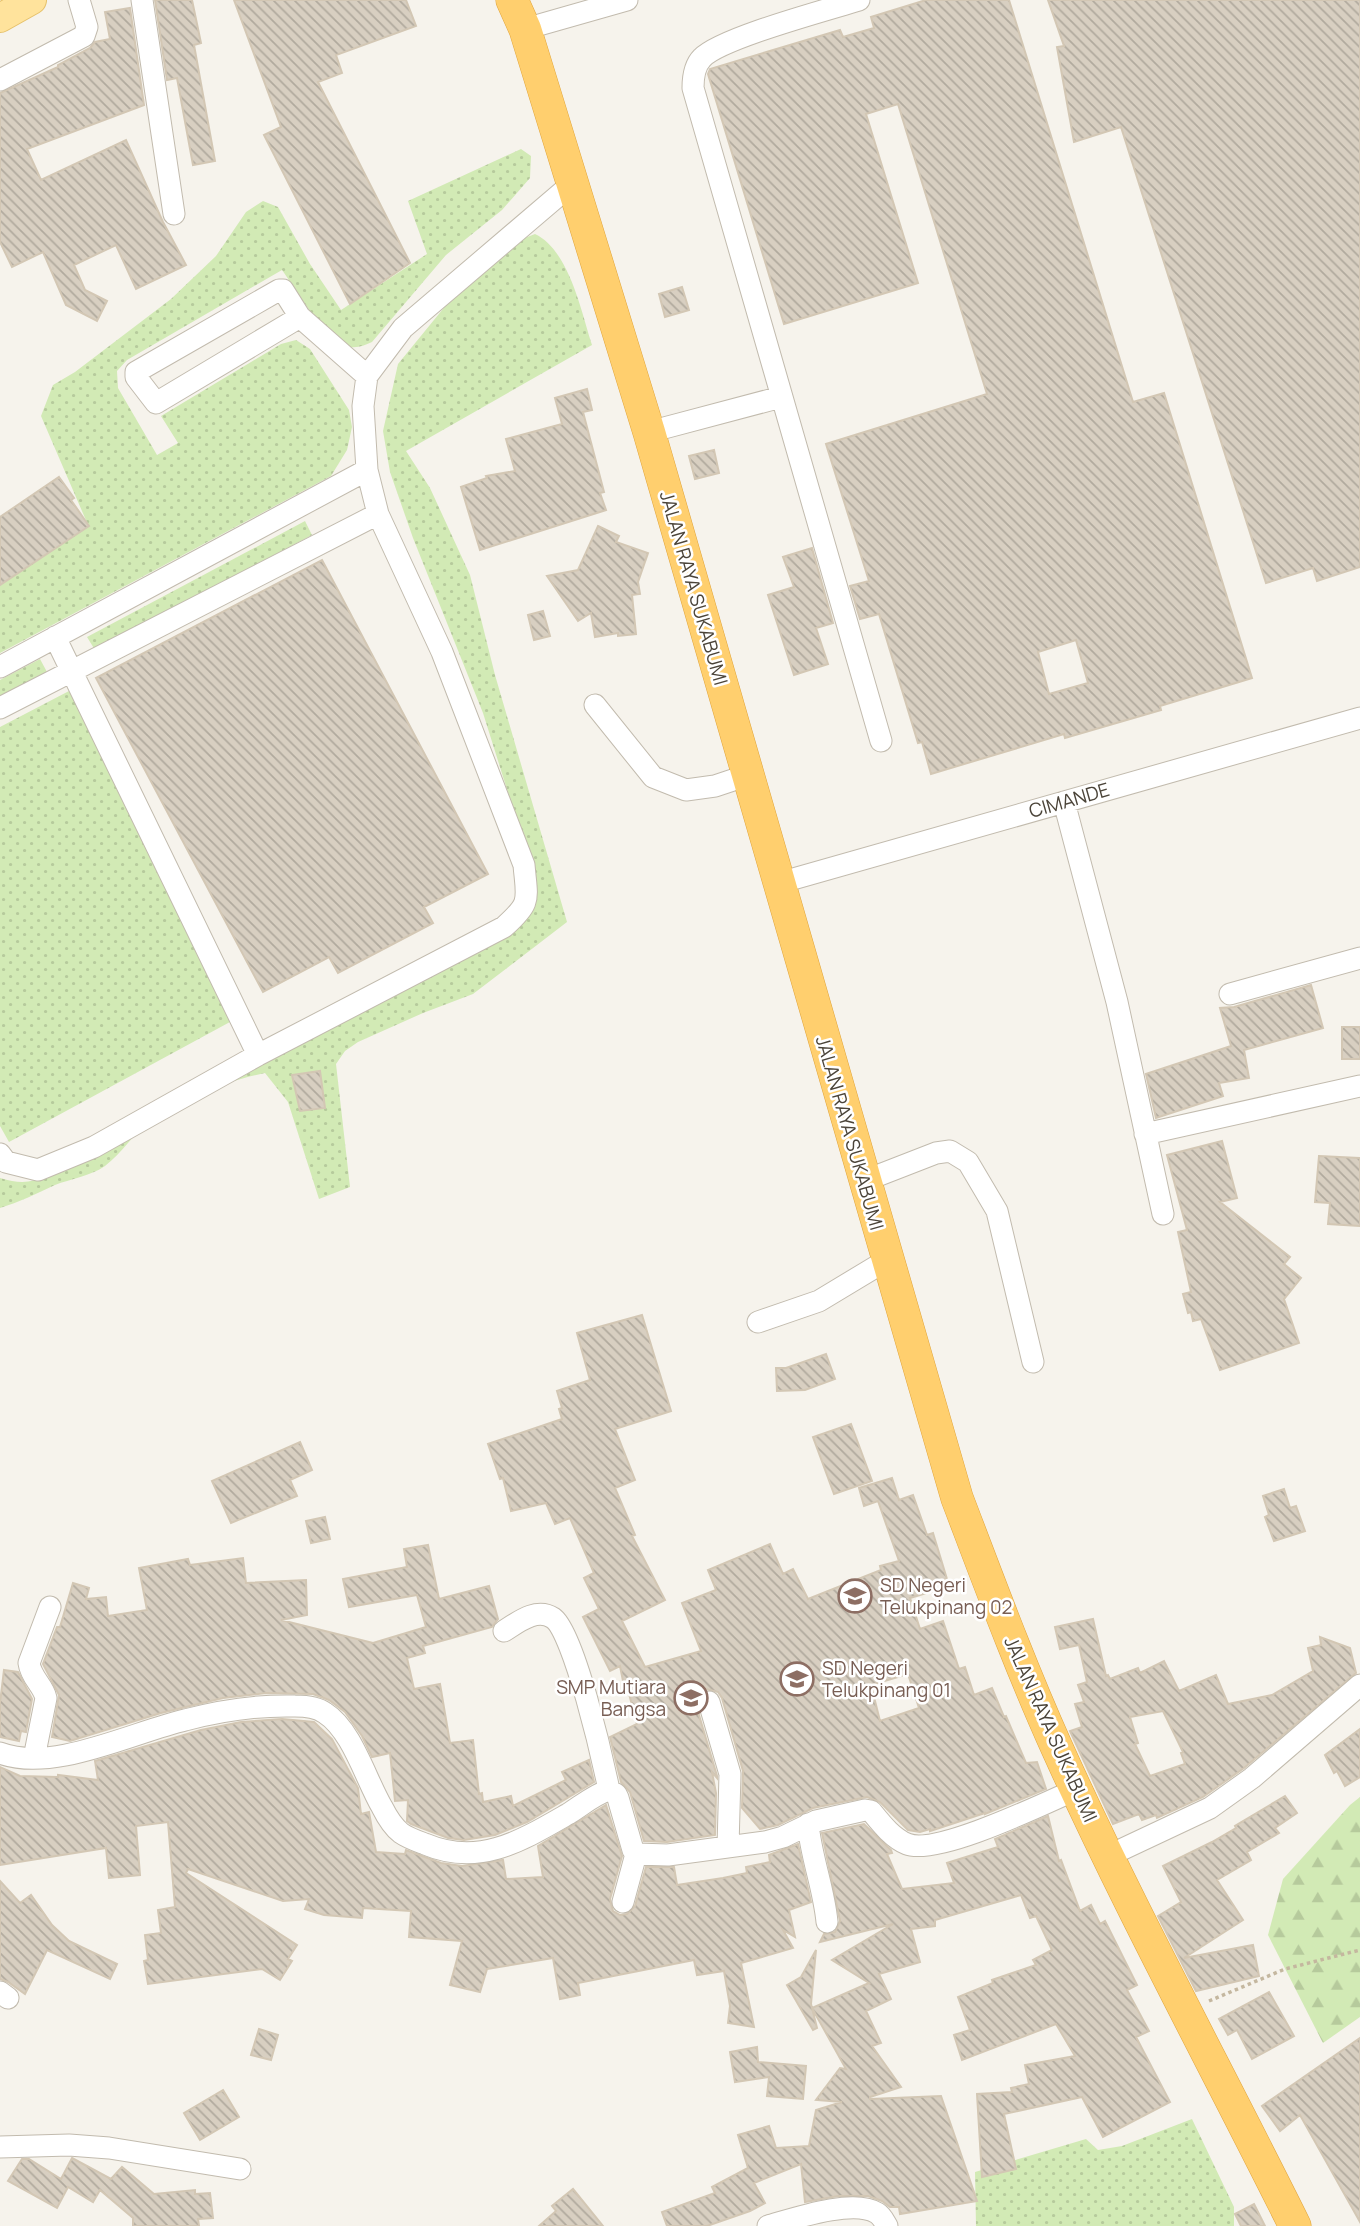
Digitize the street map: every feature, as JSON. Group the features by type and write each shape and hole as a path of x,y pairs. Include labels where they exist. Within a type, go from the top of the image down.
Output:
{"highway":[{"name":"JALAN RAYA SUKABUMI","path":"512,0 525,29 649,432 957,1498 1011,1638 1108,1856 1294,2226"}],"main road":[{"path":"0,18 33,0"}],"street":[{"path":"0,80 84,36 87,27 79,0"},
{"path":"142,0 174,214"},
{"path":"525,29 627,0"},
{"path":"859,0 729,42 701,58 693,78 693,88 880,741"},
{"path":"0,1154 6,1162 38,1170 94,1147 258,1055 504,927 522,911 527,898 524,865 442,652 378,514 367,470 363,406 367,376 403,328 573,183"},
{"path":"300,317 156,403 136,377 136,372 275,292 283,290 300,317 367,376"},
{"path":"649,432 782,397"},
{"path":"0,667 367,470"},
{"path":"0,708 378,514"},
{"path":"55,638 258,1055"},
{"path":"595,705 653,777 685,790 715,786 748,775"},
{"name":"CIMANDE","path":"779,883 1360,718"},
{"path":"1064,802 1117,1002 1163,1214"},
{"path":"1230,994 1360,958"},
{"path":"1145,1134 1360,1086"},
{"path":"864,1181 936,1153 950,1151 968,1162 997,1211 1033,1363"},
{"path":"758,1322 819,1301 887,1260"},
{"path":"34,1758 46,1698 30,1672 29,1663 50,1607"},
{"path":"504,1631 530,1615 554,1618 563,1631 593,1713 610,1790 616,1794 629,1842 636,1854 623,1902"},
{"path":"1108,1856 1210,1808 1252,1778 1360,1685"},
{"path":"709,1702 730,1774 728,1847"},
{"path":"0,1753 22,1759 34,1758 114,1744 181,1720 206,1715 272,1707 314,1707 326,1713 348,1740 392,1825 401,1833 420,1842 460,1854 481,1853 523,1838 610,1790"},
{"path":"636,1854 668,1855 775,1840 808,1824 869,1810 899,1840 910,1845 923,1846 991,1826 1077,1789"},
{"path":"808,1824 809,1839 825,1897 827,1922"},
{"path":"0,2147 68,2145 109,2148 240,2169"},
{"path":"768,2226 824,2211 856,2208 876,2211 887,2226"}],"path":[{"path":"1198,2005 1285,1969 1360,1950"}],"green space":[{"path":"521,149 531,156 530,178 502,210 446,255 372,342 362,346 346,346 329,335 282,270 127,360 117,371 118,388 157,455 178,443 161,416 281,344 296,340 310,349 349,410 352,427 347,450 331,476 0,653 0,581 88,525 41,416 53,385 75,372 171,299 216,256 246,212 263,201 278,207 310,264 341,310 427,254 408,201"},
{"path":"535,234 557,253 565,267 592,345 406,451 430,488 470,575 495,675 567,922 473,994 423,1013 358,1042 345,1051 336,1064 350,1187 319,1199 288,1102 265,1073 221,1085 176,1104 145,1125 111,1161 99,1169 0,1208 0,1178 20,1182 36,1180 244,1063 446,957 466,943 508,931 528,908 531,866 483,713 413,538 390,472 383,431 398,364 456,293 504,246"},
{"path":"305,521 312,535 95,650 87,637"},
{"path":"40,659 47,672 0,698 0,680"},
{"path":"69,691 241,1016 9,1142 0,1126 0,727"},
{"path":"1360,1797 1360,2017 1323,2043 1268,1935 1283,1879"},
{"path":"1192,2119 1234,2207 1234,2226 976,2226 975,2172 1086,2139 1098,2150 1122,2146"}],"building":[{"path":"155,0 192,0 201,43 194,45 215,161 193,165 177,78 167,80"},
{"path":"234,0 406,0 416,26 336,55 342,73 318,82 410,263 350,304 264,135 281,127"},
{"path":"926,0 1009,0 1133,402 1164,393 1252,678 1160,706 1161,710 1065,738 1064,734 931,774 922,742 918,743 879,614 860,619 850,586 869,581 826,444 987,394 898,104 866,114 918,283 784,324 708,74 710,69 840,30 843,37 874,28 871,17","holes":["1076,640 1088,683 1049,694 1038,652"]},
{"path":"1048,0 1360,0 1360,567 1317,581 1313,568 1266,583 1121,127 1074,142 1057,47 1064,46"},
{"path":"130,8 144,105 27,149 41,180 126,140 163,222 186,265 136,289 116,245 74,265 85,290 107,301 97,321 66,305 43,252 12,267 0,242 0,93 58,67 90,48 95,42 110,39 105,12"},
{"path":"682,287 689,310 665,317 659,294"},
{"path":"587,389 592,410 583,412 604,492 600,493 606,510 480,550 461,487 487,478 486,476 515,471 506,439 562,424 555,398"},
{"path":"714,450 719,473 695,479 689,456"},
{"path":"59,477 89,526 0,585 0,517"},
{"path":"598,526 619,536 616,542 648,553 638,582 640,594 632,595 636,634 618,636 618,633 595,637 591,613 578,621 547,576 578,570"},
{"path":"812,548 833,623 816,628 828,664 794,675 768,595 794,587 783,557"},
{"path":"322,560 488,874 424,907 433,923 338,973 329,957 263,992 96,678"},
{"path":"543,611 550,636 534,640 528,615"},
{"path":"1311,985 1323,1028 1244,1050 1249,1078 1219,1083 1223,1096 1156,1118 1146,1074 1231,1046 1220,1008 1234,1007"},
{"path":"1342,1027 1360,1027 1360,1059 1342,1059"},
{"path":"320,1071 325,1108 300,1111 292,1075"},
{"path":"1222,1141 1237,1198 1220,1202 1290,1257 1284,1264 1301,1278 1284,1299 1299,1343 1220,1370 1201,1319 1193,1321 1183,1294 1191,1292 1178,1232 1187,1230 1167,1155"},
{"path":"1319,1156 1360,1158 1360,1226 1328,1224 1330,1203 1315,1202"},
{"path":"642,1315 671,1411 615,1429 635,1480 615,1488 635,1535 632,1536 665,1600 622,1621 645,1667 701,1651 682,1603 716,1590 708,1570 770,1544 783,1574 793,1569 808,1599 881,1570 880,1566 899,1561 878,1501 864,1506 859,1488 892,1478 899,1500 913,1495 927,1535 933,1533 947,1579 931,1584 933,1591 910,1598 920,1629 943,1621 959,1669 965,1667 974,1695 992,1688 1026,1763 1037,1762 1046,1789 985,1814 930,1831 908,1830 880,1802 867,1797 813,1808 778,1825 760,1829 742,1808 743,1771 722,1698 718,1692 706,1689 699,1693 696,1705 717,1776 712,1772 716,1793 715,1835 667,1842 644,1841 630,1792 621,1782 610,1737 637,1724 628,1690 625,1691 620,1666 610,1671 583,1617 599,1609 584,1578 594,1573 570,1518 555,1524 546,1503 511,1511 503,1478 500,1479 488,1444 562,1419 557,1391 590,1380 577,1333","holes":["908,1674 919,1708 880,1721 871,1685"]},
{"path":"826,1354 835,1379 805,1390 777,1391 776,1368 786,1368"},
{"path":"851,1424 872,1481 834,1494 813,1437"},
{"path":"300,1442 312,1470 290,1480 297,1496 231,1523 212,1481"},
{"path":"1284,1489 1290,1508 1296,1506 1305,1531 1274,1541 1265,1517 1269,1515 1263,1496"},
{"path":"325,1517 330,1539 311,1543 306,1521"},
{"path":"428,1545 439,1599 489,1586 498,1619 492,1627 423,1646 425,1653 407,1658 414,1689 440,1684 450,1743 473,1740 479,1794 482,1793 483,1802 511,1796 513,1806 566,1780 562,1772 589,1760 594,1782 527,1822 495,1835 464,1840 448,1838 411,1824 407,1821 408,1800 395,1801 390,1753 372,1757 362,1736 345,1712 329,1700 313,1694 266,1693 223,1698 161,1713 70,1741 52,1737 59,1695 43,1664 57,1627 60,1627 73,1583 89,1588 86,1599 106,1597 108,1616 147,1610 139,1568 188,1559 190,1565 243,1558 246,1583 306,1580 307,1615 281,1620 373,1643 426,1627 417,1595 349,1607 343,1579 407,1567 404,1549"},
{"path":"1093,1619 1106,1676 1110,1679 1138,1668 1140,1673 1164,1661 1179,1691 1216,1675 1228,1704 1272,1695 1313,1671 1308,1648 1321,1645 1320,1637 1350,1648 1356,1673 1244,1768 1203,1797 1157,1818 1156,1815 1142,1820 1139,1814 1113,1824 1070,1731 1082,1727 1075,1704 1084,1702 1078,1685 1087,1682 1079,1645 1060,1649 1055,1627","holes":["1163,1711 1183,1752 1181,1753 1185,1764 1150,1776 1135,1744 1138,1743 1130,1717"]},
{"path":"4,1670 18,1672 32,1699 26,1732 21,1731 19,1741 0,1737"},
{"path":"282,1719 314,1722 332,1739 358,1788 361,1814 369,1812 376,1852 405,1854 406,1850 441,1863 462,1866 503,1860 506,1879 543,1877 538,1846 606,1805 622,1856 610,1899 613,1911 620,1915 627,1914 635,1906 646,1867 674,1867 677,1885 747,1873 746,1867 770,1862 769,1855 798,1844 811,1902 789,1910 795,1937 783,1930 793,1948 741,1963 754,2027 728,2023 730,2006 724,1971 697,1975 694,1960 578,1983 580,1995 560,1999 553,1958 487,1969 480,1992 450,1985 462,1941 409,1937 411,1911 363,1908 362,1918 324,1915 305,1909 309,1899 283,1901 188,1869 186,1873 297,1945 288,1959 292,1961 280,1980 262,1969 148,1984 144,1961 148,1960 145,1935 161,1933 158,1910 175,1907 168,1822 136,1826 140,1875 109,1878 106,1848 0,1865 0,1767 20,1776 58,1775 98,1780 95,1761 201,1730 241,1722"},
{"path":"1360,1729 1360,1777 1345,1786 1337,1771 1334,1773 1325,1755"},
{"path":"1285,1796 1297,1813 1275,1828 1279,1833 1247,1852 1251,1860 1217,1880 1243,1920 1184,1958 1253,1945 1259,1976 1196,1991 1158,1916 1181,1902 1163,1866 1212,1842"},
{"path":"1048,1816 1059,1861 1061,1860 1080,1911 1091,1905 1100,1924 1105,1921 1137,1985 1127,1990 1149,2031 1136,2037 1170,2102 1103,2137 1082,2097 1004,2114 1016,2169 982,2177 977,2094 1012,2092 1011,2088 1029,2084 1025,2065 1075,2056 1056,2024 962,2060 954,2035 970,2030 958,1997 993,1983 992,1980 1036,1965 1033,1960 1052,1950 1036,1916 1030,1918 1021,1895 935,1920 935,1926 911,1929 920,1962 879,1974 891,1999 866,2011 881,2043 872,2046 901,2087 870,2099 941,2096 977,2201 900,2214 899,2207 890,2207 868,2196 838,2196 805,2202 801,2164 754,2183 765,2203 750,2211 707,2226 667,2226 662,2212 715,2193 712,2187 748,2168 738,2135 769,2126 776,2148 809,2146 816,2110 842,2102 816,2100 840,2068 846,2069 812,2008 869,1983 832,1960 893,1924 820,1942 824,1934 835,1932 840,1921 822,1833 864,1824 891,1850 892,1853 887,1854 902,1889 954,1883 947,1863 998,1847 995,1839"},
{"path":"0,1881 20,1903 31,1895 52,1925 69,1941 117,1964 110,1979 47,1950 25,1994 0,1979"},
{"path":"816,1950 811,2004 817,2028 813,2030 787,1985 801,1977"},
{"path":"1269,1992 1294,2036 1252,2059 1237,2030 1228,2035 1219,2019"},
{"path":"259,2029 278,2035 271,2060 251,2055"},
{"path":"1360,2038 1360,2222 1300,2115 1280,2131 1262,2106"},
{"path":"757,2047 758,2062 806,2066 803,2099 767,2096 769,2077 735,2082 730,2052"},
{"path":"223,2090 239,2117 200,2140 184,2113"},
{"path":"72,2158 111,2179 122,2167 154,2194 195,2190 195,2194 210,2193 213,2218 198,2219 199,2226 133,2226 133,2218 100,2190 93,2202 68,2187 57,2208 8,2181 22,2159 29,2159 61,2179"},
{"path":"573,2189 603,2226 539,2226 556,2211 552,2206"},
{"path":"1254,2204 1265,2226 1241,2226 1235,2214"}],"place":[{"name":"SD Negeri Telukpinang 02","path":"855,1596"},
{"name":"SD Negeri Telukpinang 01","path":"797,1679"},
{"name":"SMP Mutiara Bangsa","path":"691,1698"}]}
